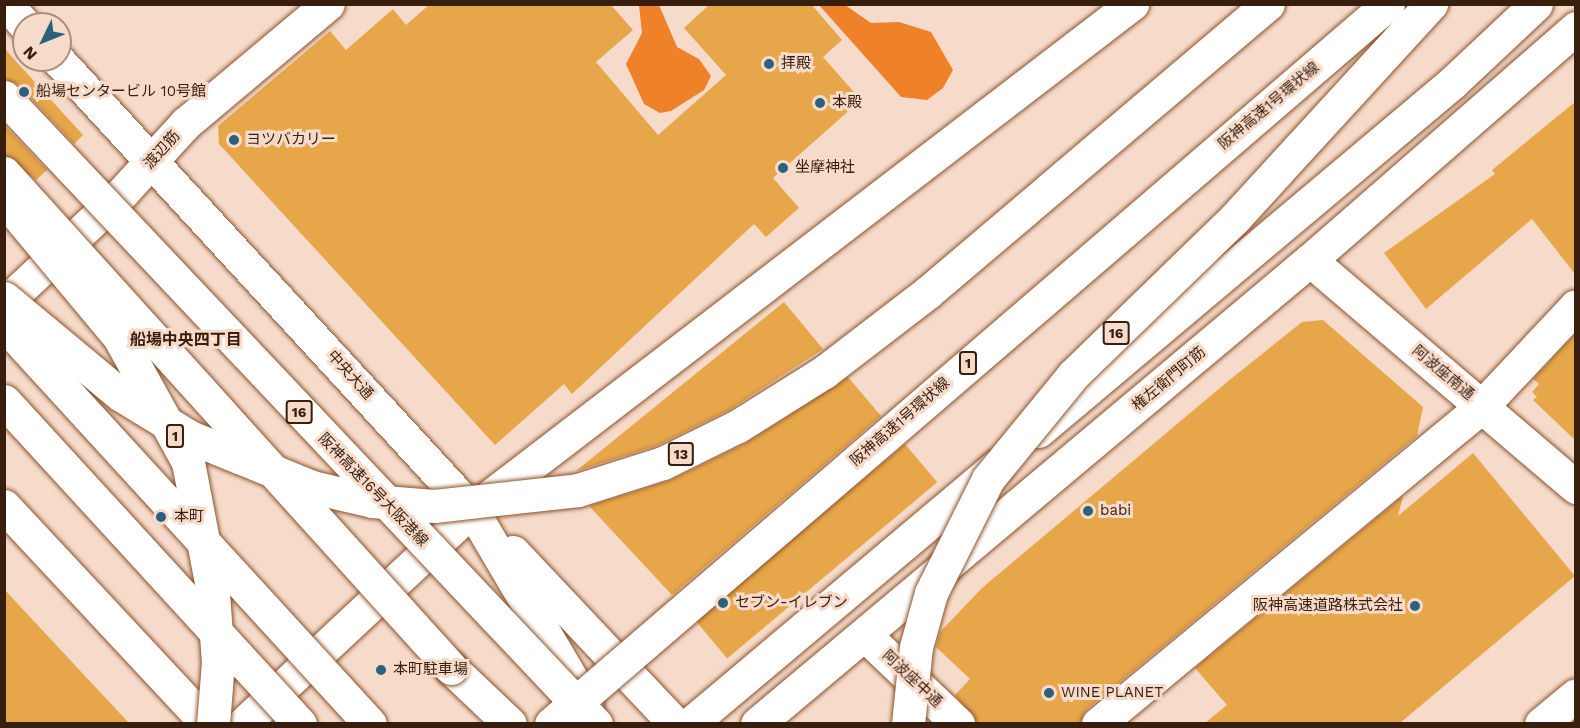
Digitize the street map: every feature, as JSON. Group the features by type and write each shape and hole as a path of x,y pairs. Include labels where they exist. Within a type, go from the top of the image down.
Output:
{"main road":[{"name":"渡辺筋","path":"4,304 152,160 186,123 328,4"},
{"path":"243,723 472,510 1132,4"},
{"name":"13","path":"4,298 121,395 190,437 312,487 372,501 434,506 578,490 663,463 738,426 824,372 927,293 1268,4"},
{"name":"阪神高速1号環状線","path":"551,723 1388,4"},
{"name":"16","path":"908,723 916,647 931,593 988,479 1073,375 1234,219 1431,4"},
{"path":"690,723 1452,83 1536,4"},
{"name":"権左衛門町筋","path":"757,723 865,635 1310,260 1575,28"},
{"name":"中央大通","path":"69,72 472,510 597,723"},
{"name":"阪神高速16号大阪港線","path":"4,97 597,723"},
{"path":"4,173 451,668 510,723"},
{"name":"1","path":"4,199 119,337 188,462 213,593 218,662 213,723"},
{"name":"阿波座南通","path":"1310,260 1575,487"},
{"path":"1098,723 1482,406 1575,306"},
{"path":"4,324 370,723"},
{"path":"4,401 300,723"},
{"path":"4,506 207,723"},
{"path":"472,510 675,723"},
{"name":"阿波座中通","path":"865,635 958,723"},
{"path":"1541,723 1575,695"}],"shaded area":[{"path":"639,5 659,5 677,47 699,59 711,76 704,90 671,111 660,113 644,104 626,64 642,33"},
{"path":"819,5 845,5 871,23 899,22 931,32 953,70 943,88 927,100 901,97"}],"building":[{"path":"430,4 610,4 633,30 596,62 658,135 726,75 684,28 710,4 811,4 842,40 823,57 861,100 773,178 799,208 766,237 754,224 572,394 564,384 495,445 219,144 218,126 330,31 346,50 393,9 406,25"},
{"path":"4,48 12,57 12,72 26,72 83,135 74,144 18,84 4,79"},
{"path":"1575,102 1575,274 1532,219 1426,309 1384,253 1495,174 1492,170"},
{"path":"4,125 47,170 36,180 4,155"},
{"path":"784,302 823,349 729,410 656,446 576,471"},
{"path":"1323,320 1423,407 1417,436 1086,710 1080,723 976,723 955,695 970,679 936,647 940,632 982,588 1227,382 1302,322"},
{"path":"1575,334 1575,440 1533,400 1537,397 1532,392 1539,384 1533,379"},
{"path":"848,377 881,416 672,595 589,506 671,480 746,443"},
{"path":"905,444 937,482 727,658 695,620"},
{"name":"阪神高速道路株式会社","path":"1473,453 1575,576 1400,723 1205,723 1227,705 1195,668 1403,496 1398,516"},
{"path":"4,589 85,676 129,723 4,723"}],"place":[{"name":"拝殿","path":"769,64"},
{"name":"船場センタービル 10号館","path":"24,92"},
{"name":"本殿","path":"820,103"},
{"name":"ヨツバカリー","path":"234,140"},
{"name":"坐摩神社","path":"783,168"},
{"name":"babi","path":"1088,511"},
{"name":"本町","path":"161,517"},
{"name":"セブン-イレブン","path":"723,603"},
{"name":"阪神高速道路株式会社","path":"1415,606"},
{"name":"本町駐車場","path":"381,670"},
{"name":"WINE PLANET","path":"1049,693"}],"district":[{"name":"船場中央四丁目","path":"186,340"}]}
